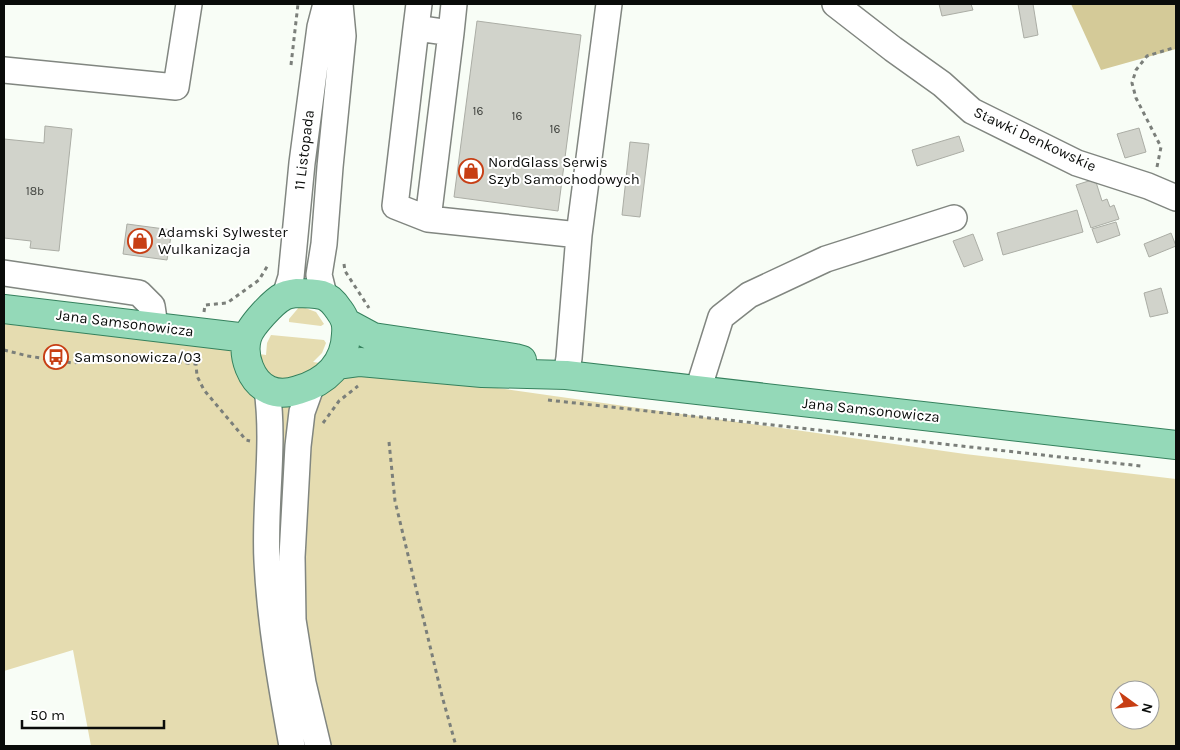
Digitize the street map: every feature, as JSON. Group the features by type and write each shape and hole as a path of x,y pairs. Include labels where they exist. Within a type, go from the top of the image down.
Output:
{"main road":[{"path":"307,292 324,295 333,302 347,323 346,342 338,365 329,375 311,387 292,392 278,393 267,389 253,377 247,361 247,338 258,319 285,296 307,292"},
{"name":"Jana Samsonowicza","path":"4,309 247,338"},
{"name":"Jana Samsonowicza","path":"347,323 373,337 515,358 566,376"},
{"name":"Jana Samsonowicza","path":"338,365 360,362 482,373 566,376 1176,445"}],"street":[{"path":"4,70 176,87 189,4"},
{"name":"11 Listopada","path":"285,296 291,276 302,163 320,27 326,4"},
{"name":"11 Listopada","path":"324,295 319,276 324,244 343,36 340,4"},
{"path":"419,4 396,206 428,219 578,235"},
{"path":"428,219 454,4"},
{"path":"566,376 578,235 608,4"},
{"name":"Stawki Denkowskie","path":"835,4 942,84 972,111 1077,163 1148,186 1176,198"},
{"path":"416,28 451,33"},
{"path":"698,390 721,317 750,295 826,258 954,218"},
{"path":"4,273 139,293 152,306 155,326"},
{"path":"311,387 302,412 298,446 292,557 293,620 303,684 318,746"},
{"path":"267,389 270,414 266,507 267,560 272,622 292,746"}],"path":[{"path":"1148,186 1157,168 1161,147 1136,98 1132,83 1136,70 1146,56 1176,47"},
{"path":"269,259 268,268 259,280 226,302 204,305 196,364 197,376 204,390 246,440 269,443"},
{"path":"344,263 345,271 369,308"},
{"path":"4,350 73,363 124,355 196,364"},
{"path":"322,432 323,423 338,401 359,385"},
{"path":"542,399 1146,467"},
{"path":"389,442 395,501 442,696 456,746"}],"shaded area":[{"path":"1071,4 1176,4 1176,49 1101,70"},
{"path":"300,306 316,312 324,324 321,326 289,322 289,319"},
{"path":"4,324 196,345 266,355 267,343 271,335 324,340 326,343 322,353 313,362 965,454 1176,479 1176,746 91,746 73,650 4,671"}],"building":[{"path":"939,4 971,4 973,10 942,16"},
{"path":"1018,4 1033,4 1038,35 1024,38"},
{"path":"477,21 581,35 558,211 454,197"},
{"path":"45,126 72,129 59,251 30,248 31,241 4,238 4,139 44,143"},
{"path":"1139,128 1146,152 1125,158 1117,134"},
{"path":"959,136 964,151 917,166 912,150"},
{"path":"630,142 649,144 640,217 622,215"},
{"path":"1095,179 1102,201 1107,199 1110,207 1114,205 1119,219 1091,228 1076,185"},
{"path":"1077,210 1083,232 1003,255 997,233"},
{"path":"1116,222 1120,235 1097,243 1092,229"},
{"path":"127,224 172,230 167,260 123,254"},
{"path":"1171,233 1176,246 1149,257 1144,244"},
{"path":"973,234 983,260 964,267 953,241"},
{"path":"1161,288 1168,313 1150,317 1144,293"}],"place":[{"name":"NordGlass Serwis Szyb Samochodowych","path":"471,171"},
{"name":"Adamski Sylwester Wulkanizacja","path":"140,241"},
{"name":"Samsonowicza/03","path":"56,357"}]}
